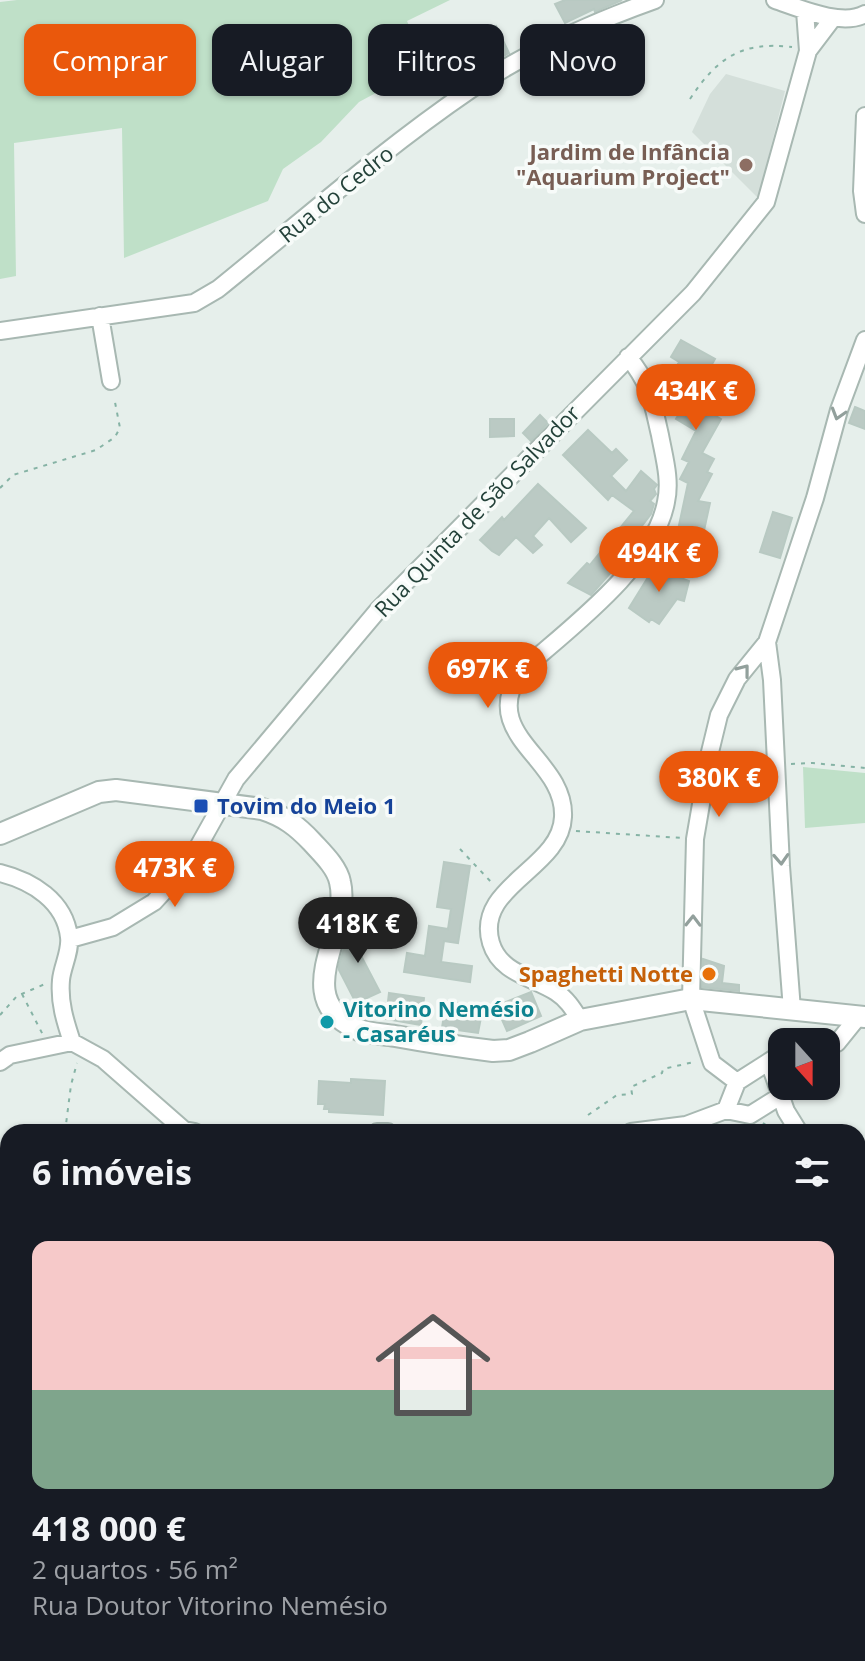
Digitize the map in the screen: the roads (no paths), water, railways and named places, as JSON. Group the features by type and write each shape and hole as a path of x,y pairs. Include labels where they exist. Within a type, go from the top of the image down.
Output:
{"street":[{"name":"Rua do Cedro","path":"0,331 194,303 218,289 396,145 472,89 566,36 655,0"},
{"path":"775,0 833,18 863,21"},
{"path":"805,11 808,51"},
{"path":"808,51 833,18"},
{"name":"Rua Quinta de São Salvador","path":"70,939 113,927 154,902 188,865 236,779 379,609 693,293 766,202 808,51"},
{"path":"865,116 862,191 865,214"},
{"path":"100,316 111,381"},
{"path":"737,1082 712,1063 691,999 695,839 719,715 737,679 767,642 815,498 839,410 865,340"},
{"path":"580,1020 559,993 507,968 497,958 489,929 497,901 547,851 562,827 561,796 509,718 507,704 510,688 520,672 609,594 650,542 666,502 666,463 649,387 628,357"},
{"path":"767,642 772,680 792,1010"},
{"path":"0,834 99,792 116,790 262,809 278,814 295,824 340,877 343,900 324,969 324,982 332,1008 341,1019 361,1030 493,1051 509,1050 580,1020 691,999 862,1017"},
{"path":"0,873 22,881 53,900 63,917 70,939 61,978 61,1008 76,1044"},
{"path":"840,1040 862,1017"},
{"path":"0,1062 10,1055 49,1046 76,1044 103,1059 177,1124"},
{"path":"726,1110 737,1082 768,1063"},
{"path":"694,1124 726,1110 750,1115 774,1100"},
{"path":"783,1100 794,1124"}],"place":[{"name":"Jardim de Infância \"Aquarium Project\"","path":"746,165"},
{"name":"Tovim do Meio 1","path":"201,806"},
{"name":"Spaghetti Notte","path":"709,974"},
{"name":"Vitorino Nemésio - Casaréus","path":"327,1022"}]}
